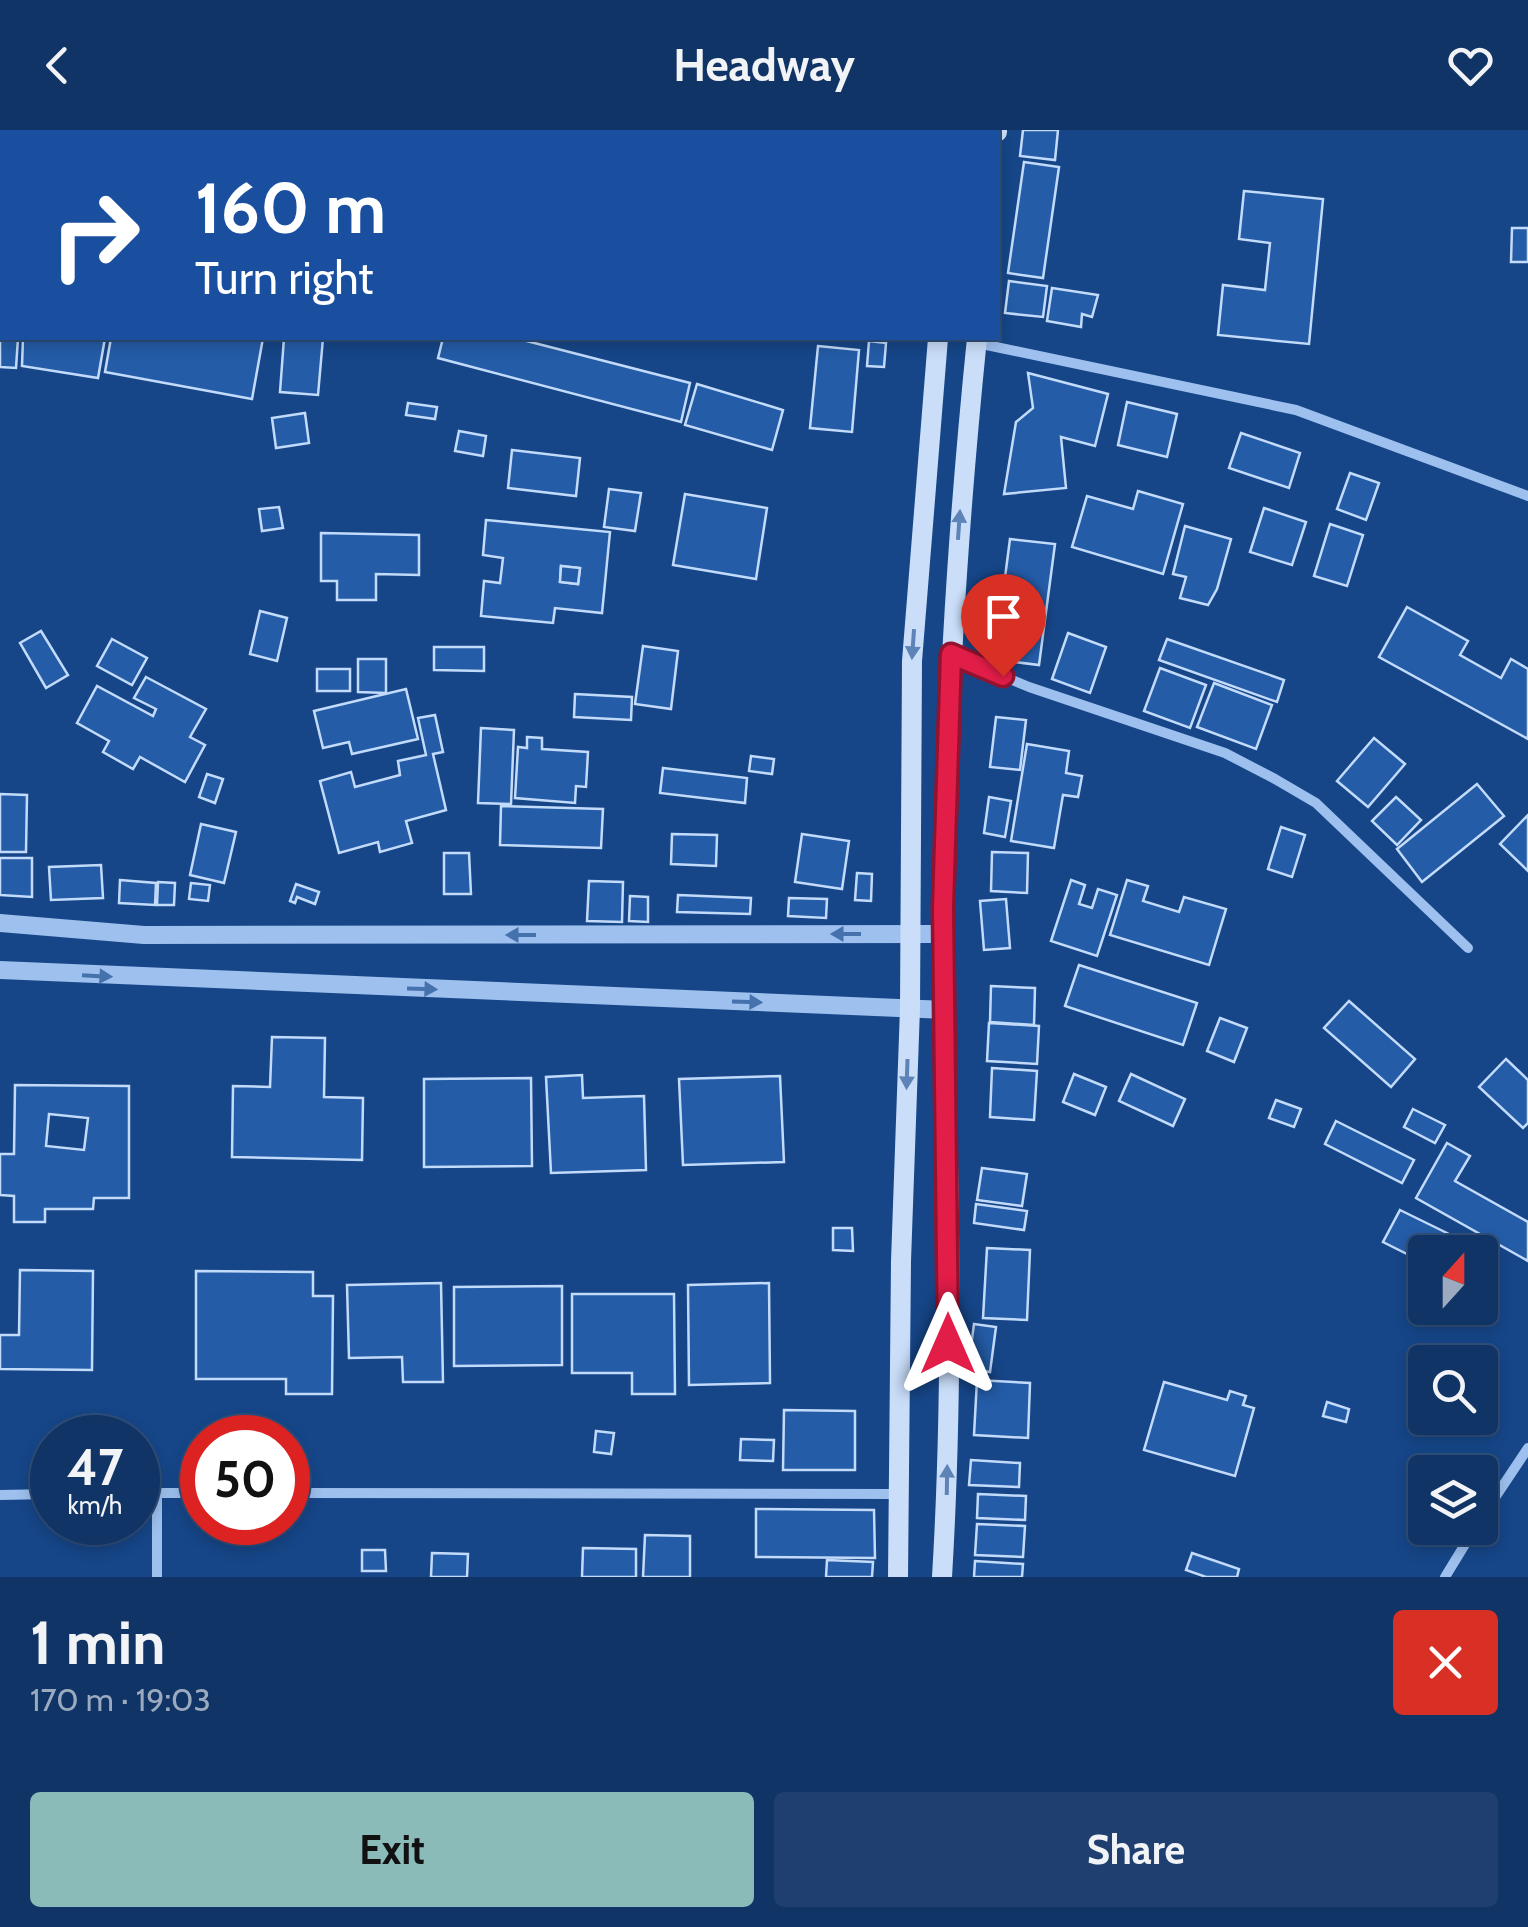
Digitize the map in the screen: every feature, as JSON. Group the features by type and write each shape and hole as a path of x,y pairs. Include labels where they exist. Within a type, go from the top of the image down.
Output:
{"main road":[{"path":"898,1577 910,1008 912,661 938,340"},
{"path":"942,1577 947,1495 949,1287 943,934 951,654 964,447 977,340"}],"street":[{"path":"977,340 1296,410 1528,496"},
{"path":"951,654 1029,687 1225,753 1275,778 1316,803 1468,948"},
{"path":"0,923 144,935 943,934"},
{"path":"0,970 946,1010"},
{"path":"1498,1493 1528,1448"},
{"path":"0,1494 30,1494"},
{"path":"310,1494 900,1494"},
{"path":"156,1545 156,1577"},
{"path":"1445,1577 1465,1545"}],"building":[{"path":"1023,130 1058,130 1055,160 1020,156"},
{"path":"1024,162 1059,167 1043,278 1008,273"},
{"path":"1244,191 1323,199 1309,344 1218,335 1223,285 1265,290 1270,243 1239,239"},
{"path":"1512,228 1528,228 1528,262 1511,262"},
{"path":"1009,281 1047,286 1043,317 1005,313"},
{"path":"1052,288 1098,295 1092,317 1082,314 1081,327 1047,321"},
{"path":"0,340 18,340 16,368 0,367"},
{"path":"23,340 105,340 98,378 22,366"},
{"path":"111,340 263,340 252,399 105,372"},
{"path":"284,340 323,340 318,395 280,392"},
{"path":"442,340 523,340 690,383 681,422 438,358"},
{"path":"869,341 886,343 884,367 867,366"},
{"path":"818,346 859,350 852,432 810,428"},
{"path":"1028,373 1108,394 1095,446 1061,437 1066,488 1004,494 1016,422 1033,408"},
{"path":"697,384 783,410 772,450 685,425"},
{"path":"1127,402 1177,414 1167,457 1118,445"},
{"path":"408,403 437,407 435,419 406,415"},
{"path":"305,413 309,443 276,448 272,418"},
{"path":"459,431 486,436 483,456 455,451"},
{"path":"1241,433 1300,453 1289,488 1229,468"},
{"path":"512,450 580,458 576,496 508,488"},
{"path":"1350,473 1379,483 1366,520 1337,509"},
{"path":"609,489 641,493 635,531 604,527"},
{"path":"1138,491 1183,504 1163,574 1072,547 1087,496 1133,509"},
{"path":"685,494 767,508 756,579 673,565"},
{"path":"279,507 283,528 262,531 259,509"},
{"path":"1264,508 1306,522 1292,565 1250,552"},
{"path":"486,520 610,532 602,613 555,608 553,623 481,616 484,581 500,583 503,558 483,555","holes":["561,566 580,568 578,584 560,582"]},
{"path":"1330,524 1363,535 1347,586 1314,576"},
{"path":"1185,526 1231,539 1217,589 1208,605 1180,598 1186,577 1173,574"},
{"path":"321,533 419,535 419,575 376,574 376,600 337,600 337,581 321,581"},
{"path":"1010,539 1055,544 1039,665 983,658 993,583 1004,585"},
{"path":"561,566 580,568 578,584 560,582"},
{"path":"1407,607 1468,641 1460,655 1501,678 1511,659 1528,669 1528,739 1379,657"},
{"path":"260,611 287,618 277,661 250,654"},
{"path":"41,631 68,675 46,688 20,643"},
{"path":"1068,633 1106,647 1090,693 1052,679"},
{"path":"112,639 147,658 132,685 97,666"},
{"path":"1167,639 1284,680 1277,702 1159,660"},
{"path":"643,646 678,651 671,709 635,704"},
{"path":"434,647 484,647 484,671 434,670"},
{"path":"358,659 386,659 386,693 358,692"},
{"path":"1160,668 1206,685 1190,728 1144,711"},
{"path":"317,669 350,669 350,691 317,691"},
{"path":"146,677 206,709 190,737 205,745 185,782 140,757 133,769 103,752 109,741 77,723 97,686 153,716 156,709 134,698"},
{"path":"1214,683 1272,705 1256,749 1197,727"},
{"path":"406,689 418,739 352,754 349,742 323,748 314,711"},
{"path":"575,694 632,697 631,720 574,717"},
{"path":"435,715 443,752 433,754 446,810 406,821 412,843 380,852 378,842 339,853 320,781 351,772 355,787 400,775 398,761 426,755 418,718"},
{"path":"996,717 1026,720 1020,770 990,767"},
{"path":"481,728 514,730 511,804 478,803"},
{"path":"527,737 542,738 542,749 588,752 586,787 576,786 575,803 515,798 518,747 527,748"},
{"path":"1374,738 1405,764 1368,807 1337,781"},
{"path":"1027,744 1069,751 1066,773 1082,776 1078,797 1063,795 1054,848 1011,841"},
{"path":"751,756 774,759 772,774 749,771"},
{"path":"663,768 747,778 745,803 660,793"},
{"path":"207,774 223,779 215,803 199,797"},
{"path":"1477,784 1504,816 1422,882 1397,849"},
{"path":"0,794 27,795 26,852 0,852"},
{"path":"989,797 1011,801 1005,837 984,833"},
{"path":"1396,797 1421,820 1397,845 1372,821"},
{"path":"501,806 603,809 601,848 500,845"},
{"path":"1528,815 1528,871 1500,844"},
{"path":"201,824 236,832 224,883 190,875"},
{"path":"1281,827 1305,835 1292,877 1268,869"},
{"path":"672,834 717,835 716,866 671,864"},
{"path":"802,834 849,841 842,889 795,882"},
{"path":"992,852 1028,853 1027,893 991,891"},
{"path":"444,853 469,853 471,894 444,894"},
{"path":"0,858 32,858 32,897 0,895"},
{"path":"101,865 103,898 51,900 49,867"},
{"path":"857,873 872,874 871,901 855,900"},
{"path":"120,880 156,883 155,905 119,903"},
{"path":"1071,880 1085,885 1079,904 1092,908 1098,889 1117,895 1097,956 1051,941"},
{"path":"1127,880 1148,886 1143,901 1179,912 1184,897 1226,909 1209,965 1110,935"},
{"path":"589,881 623,882 622,922 587,921"},
{"path":"158,882 175,883 174,905 157,905"},
{"path":"191,883 210,885 208,901 189,899"},
{"path":"296,884 319,892 315,904 297,897 295,903 290,901"},
{"path":"678,895 751,898 750,914 677,912"},
{"path":"630,896 648,897 648,922 629,921"},
{"path":"789,898 827,899 826,918 788,916"},
{"path":"1006,899 1010,948 984,950 980,901"},
{"path":"1079,965 1197,1003 1183,1045 1065,1006"},
{"path":"991,986 1035,988 1034,1025 990,1022"},
{"path":"1349,1001 1415,1059 1391,1087 1324,1028"},
{"path":"1220,1018 1247,1028 1234,1062 1207,1051"},
{"path":"989,1023 1039,1026 1037,1064 987,1061"},
{"path":"272,1037 325,1038 324,1097 363,1098 362,1160 232,1157 233,1086 270,1087"},
{"path":"1506,1059 1528,1080 1528,1123 1523,1128 1479,1087"},
{"path":"992,1068 1037,1071 1034,1120 990,1117"},
{"path":"1074,1074 1106,1087 1095,1115 1063,1102"},
{"path":"1131,1074 1185,1099 1173,1126 1119,1101"},
{"path":"582,1075 583,1098 644,1096 646,1170 551,1173 546,1077"},
{"path":"780,1076 784,1162 683,1165 679,1079"},
{"path":"531,1078 532,1166 424,1167 424,1079"},
{"path":"15,1085 129,1086 129,1198 94,1198 93,1209 45,1209 45,1222 14,1222 14,1196 0,1195 0,1154 14,1154","holes":["49,1114 88,1118 84,1150 46,1146"]},
{"path":"1276,1100 1301,1109 1294,1127 1269,1118"},
{"path":"1413,1109 1445,1125 1435,1143 1404,1127"},
{"path":"1336,1121 1414,1160 1402,1183 1325,1144"},
{"path":"1447,1143 1470,1156 1455,1181 1528,1222 1528,1261 1498,1244 1498,1235 1482,1235 1416,1198"},
{"path":"982,1168 1027,1174 1022,1206 977,1200"},
{"path":"976,1204 1027,1211 1024,1230 974,1223"},
{"path":"1400,1210 1451,1235 1408,1235 1408,1254 1383,1242"},
{"path":"833,1228 852,1228 853,1251 833,1250"},
{"path":"987,1248 1030,1250 1027,1320 983,1318"},
{"path":"20,1270 93,1271 92,1370 0,1369 0,1335 19,1335"},
{"path":"196,1271 313,1272 313,1296 333,1296 332,1394 286,1394 286,1379 196,1379"},
{"path":"441,1283 443,1382 403,1382 402,1357 349,1358 347,1285"},
{"path":"769,1283 770,1383 689,1385 688,1285"},
{"path":"562,1286 562,1365 454,1366 454,1287"},
{"path":"572,1294 674,1294 675,1394 632,1394 632,1373 572,1373"},
{"path":"974,1324 996,1327 990,1372 968,1369"},
{"path":"977,1380 1030,1383 1028,1438 974,1435"},
{"path":"1164,1382 1227,1400 1230,1391 1246,1396 1243,1405 1254,1408 1235,1476 1144,1450"},
{"path":"1327,1402 1349,1409 1346,1422 1323,1416"},
{"path":"784,1410 855,1411 855,1470 783,1470"},
{"path":"596,1431 614,1433 611,1454 594,1452"},
{"path":"741,1439 774,1440 773,1461 740,1460"},
{"path":"971,1460 1020,1463 1019,1487 969,1485"},
{"path":"978,1494 1026,1496 1025,1520 977,1518"},
{"path":"756,1509 874,1510 875,1558 756,1557"},
{"path":"977,1524 1025,1526 1023,1557 975,1555"},
{"path":"645,1535 690,1536 690,1577 643,1577"},
{"path":"583,1548 636,1549 636,1577 582,1577"},
{"path":"362,1550 385,1550 386,1571 362,1571"},
{"path":"432,1553 468,1554 467,1577 431,1577"},
{"path":"1192,1553 1239,1569 1237,1577 1206,1577 1186,1570"},
{"path":"827,1560 873,1562 872,1577 826,1577"},
{"path":"975,1561 1023,1564 1022,1577 974,1577"}],"route":[{"path":"948,1344 943,907 951,654 1003,676"}]}
